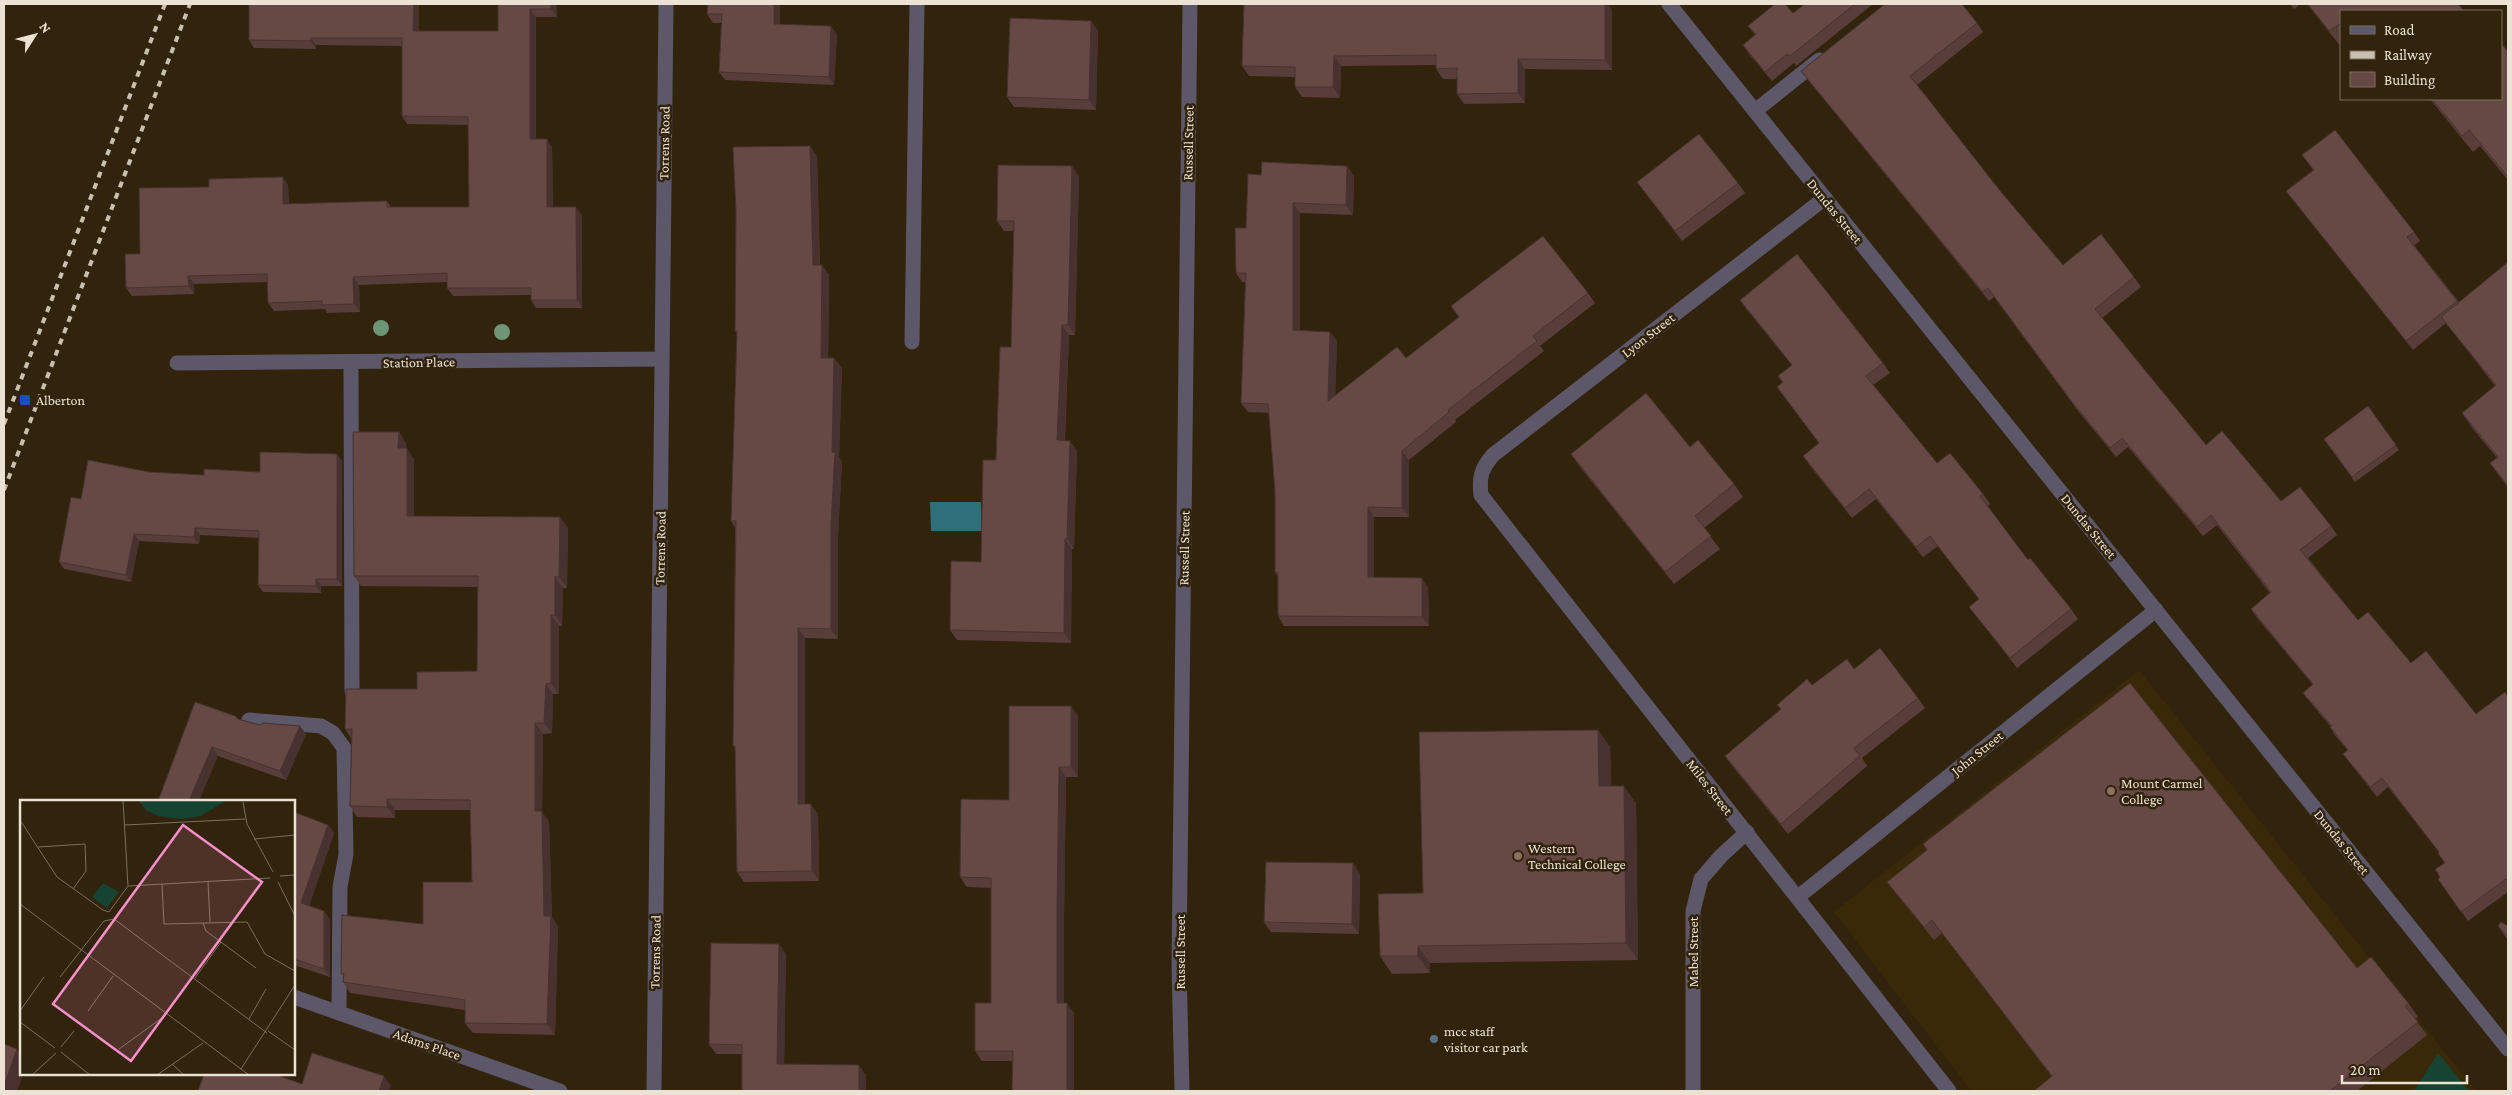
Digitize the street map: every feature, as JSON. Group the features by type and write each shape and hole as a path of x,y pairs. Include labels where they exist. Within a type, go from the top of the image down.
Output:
{"street":[{"name":"Torrens Road","path":"654,1091 666,4"},
{"path":"912,342 917,4"},
{"name":"Russell Street","path":"1182,1091 1179,965 1190,4"},
{"name":"Dundas Street","path":"1669,4 2508,1049"},
{"path":"1755,111 1827,53"},
{"name":"Lyon Street","path":"1479,479 1483,467 1493,455 1825,198"},
{"name":"Station Place","path":"177,363 662,360"},
{"path":"351,363 352,691"},
{"name":"Miles Street","path":"1479,479 1481,495 1494,514 1798,897 1949,1091"},
{"name":"John Street","path":"1798,897 2156,610"},
{"path":"249,720 321,726 333,733 344,748 346,854 340,887 339,1013"},
{"name":"Mabel Street","path":"1693,1091 1693,911 1701,879 1746,832"},
{"name":"Adams Place","path":"295,998 560,1091"}],"shaded area":[{"name":"Mount Carmel College","path":"2139,670 2476,1091 1971,1091 1834,912"}],"green space":[{"path":"2438,1053 2469,1091 2414,1091"}],"water":[{"path":"930,502 981,502 982,531 931,531"}],"building":[{"path":"249,4 414,4 413,31 498,31 498,4 551,4 551,9 530,9 530,139 547,139 547,207 576,207 577,300 531,300 531,288 447,288 447,273 353,277 354,304 322,305 322,301 268,303 267,274 188,276 189,286 126,288 125,254 140,254 139,188 209,187 209,179 283,177 283,204 387,201 387,207 469,207 468,117 402,116 402,38 311,38 311,41 249,40"},
{"path":"708,4 774,4 774,24 831,26 829,77 719,72 722,14 707,14"},
{"path":"1244,4 1605,4 1605,60 1518,59 1518,93 1457,94 1457,68 1436,69 1436,55 1334,56 1333,87 1295,87 1295,67 1242,66"},
{"path":"1775,4 1785,4 1793,13 1805,4 1855,4 1790,56 1787,54 1765,72 1743,45 1756,34 1748,26"},
{"path":"1885,4 1962,4 1977,23 1910,76 2001,192 2063,265 2101,234 2134,277 2095,309 2206,445 2222,431 2281,501 2300,487 2331,526 2300,550 2358,620 2368,612 2411,663 2426,651 2476,714 2505,692 2508,697 2508,882 2506,879 2461,912 2438,879 2440,877 2435,869 2445,863 2439,852 2382,778 2370,787 2343,754 2348,750 2330,727 2332,726 2303,693 2313,684 2251,609 2271,592 2211,515 2197,527 2122,438 2110,448 2072,402 1988,288 1983,292 1801,71"},
{"path":"2308,4 2458,4 2463,10 2340,10 2340,24 2329,31"},
{"path":"1010,18 1091,21 1089,100 1007,97"},
{"path":"2502,44 2508,52 2508,177 2469,130 2462,136 2433,100 2502,100"},
{"path":"2335,130 2414,232 2407,237 2457,301 2406,341 2286,191 2314,170 2302,155"},
{"path":"1699,134 1738,183 1675,231 1637,182"},
{"path":"810,146 813,265 822,265 821,358 834,358 832,452 835,452 831,525 831,629 798,628 798,804 811,804 812,871 737,872 735,746 733,746 736,521 731,521 737,331 735,331 736,212 733,147"},
{"path":"1262,162 1347,166 1346,205 1293,203 1293,330 1330,332 1328,401 1397,347 1406,358 1459,317 1451,306 1543,236 1588,293 1533,336 1537,341 1448,410 1449,412 1402,451 1402,508 1368,507 1368,577 1422,578 1422,617 1278,616 1278,572 1275,572 1275,491 1268,404 1241,403 1246,273 1236,273 1235,228 1246,228 1248,174 1261,175"},
{"path":"998,165 1072,166 1068,325 1062,325 1057,440 1070,441 1067,539 1065,539 1064,633 950,630 951,561 981,562 983,460 996,460 1000,347 1011,347 1014,221 997,221"},
{"path":"1797,254 1883,363 1866,376 1937,463 1950,453 1983,494 1980,496 2028,560 2030,558 2071,609 2010,658 1969,607 1979,599 1930,536 1916,547 1869,489 1845,508 1803,456 1819,443 1777,387 1783,382 1778,376 1792,365 1740,300"},
{"path":"2508,262 2508,486 2490,463 2498,457 2462,413 2496,385 2441,317"},
{"path":"1646,393 1690,447 1698,440 1734,484 1695,516 1711,536 1665,572 1571,454"},
{"path":"2368,406 2396,445 2352,477 2324,439"},
{"path":"353,432 399,432 398,448 407,448 407,516 560,517 559,577 555,577 555,615 551,615 551,683 546,684 544,723 535,723 535,811 542,811 544,916 551,916 547,1024 465,1023 465,1000 343,982 344,974 341,973 342,915 423,924 423,882 472,882 470,800 387,799 387,807 350,806 352,729 345,729 346,689 417,689 417,672 477,671 478,576 354,576"},
{"path":"260,452 337,454 337,579 316,579 316,586 258,585 259,531 195,528 194,537 134,534 126,575 59,562 71,497 81,499 88,460 149,472 204,475 204,469 260,472"},
{"path":"1880,648 1918,698 1854,748 1860,756 1781,824 1725,756 1781,709 1777,705 1807,679 1812,685 1847,659 1854,669"},
{"name":"Mount Carmel College","path":"2130,683 2357,968 2371,957 2409,1004 2405,1006 2418,1022 2330,1091 2034,1091 2052,1076 1932,920 1924,927 1887,882 1927,850 1923,844"},
{"path":"195,702 235,716 238,719 260,725 263,723 300,726 280,771 212,747 189,800 158,800"},
{"path":"1009,706 1071,706 1071,767 1059,767 1057,908 1057,1003 1067,1003 1067,1091 1012,1091 1013,1051 975,1051 975,1003 991,1003 991,878 960,877 961,799 1009,800"},
{"path":"1598,730 1599,786 1624,786 1626,943 1418,946 1418,956 1380,956 1378,894 1423,893 1419,732"},
{"path":"295,812 328,825 301,903 324,911 324,969 295,959"},
{"path":"1266,862 1353,863 1352,924 1264,922"},
{"path":"2501,922 2508,926 2508,937 2498,926"},
{"path":"711,943 779,944 777,1064 859,1065 859,1091 742,1091 742,1045 709,1044"},
{"path":"4,1044 17,1049 4,1086"},
{"path":"312,1053 384,1076 379,1091 198,1091 204,1075 277,1075 302,1084"}],"railway":[{"path":"4,424 165,4"},
{"path":"4,490 190,4"}],"place":[{"name":"Alberton","path":"25,400"},
{"name":"Mount Carmel College","path":"2111,791"},
{"name":"Western Technical College","path":"1518,856"},
{"name":"mcc staff visitor car park","path":"1434,1039"}]}
